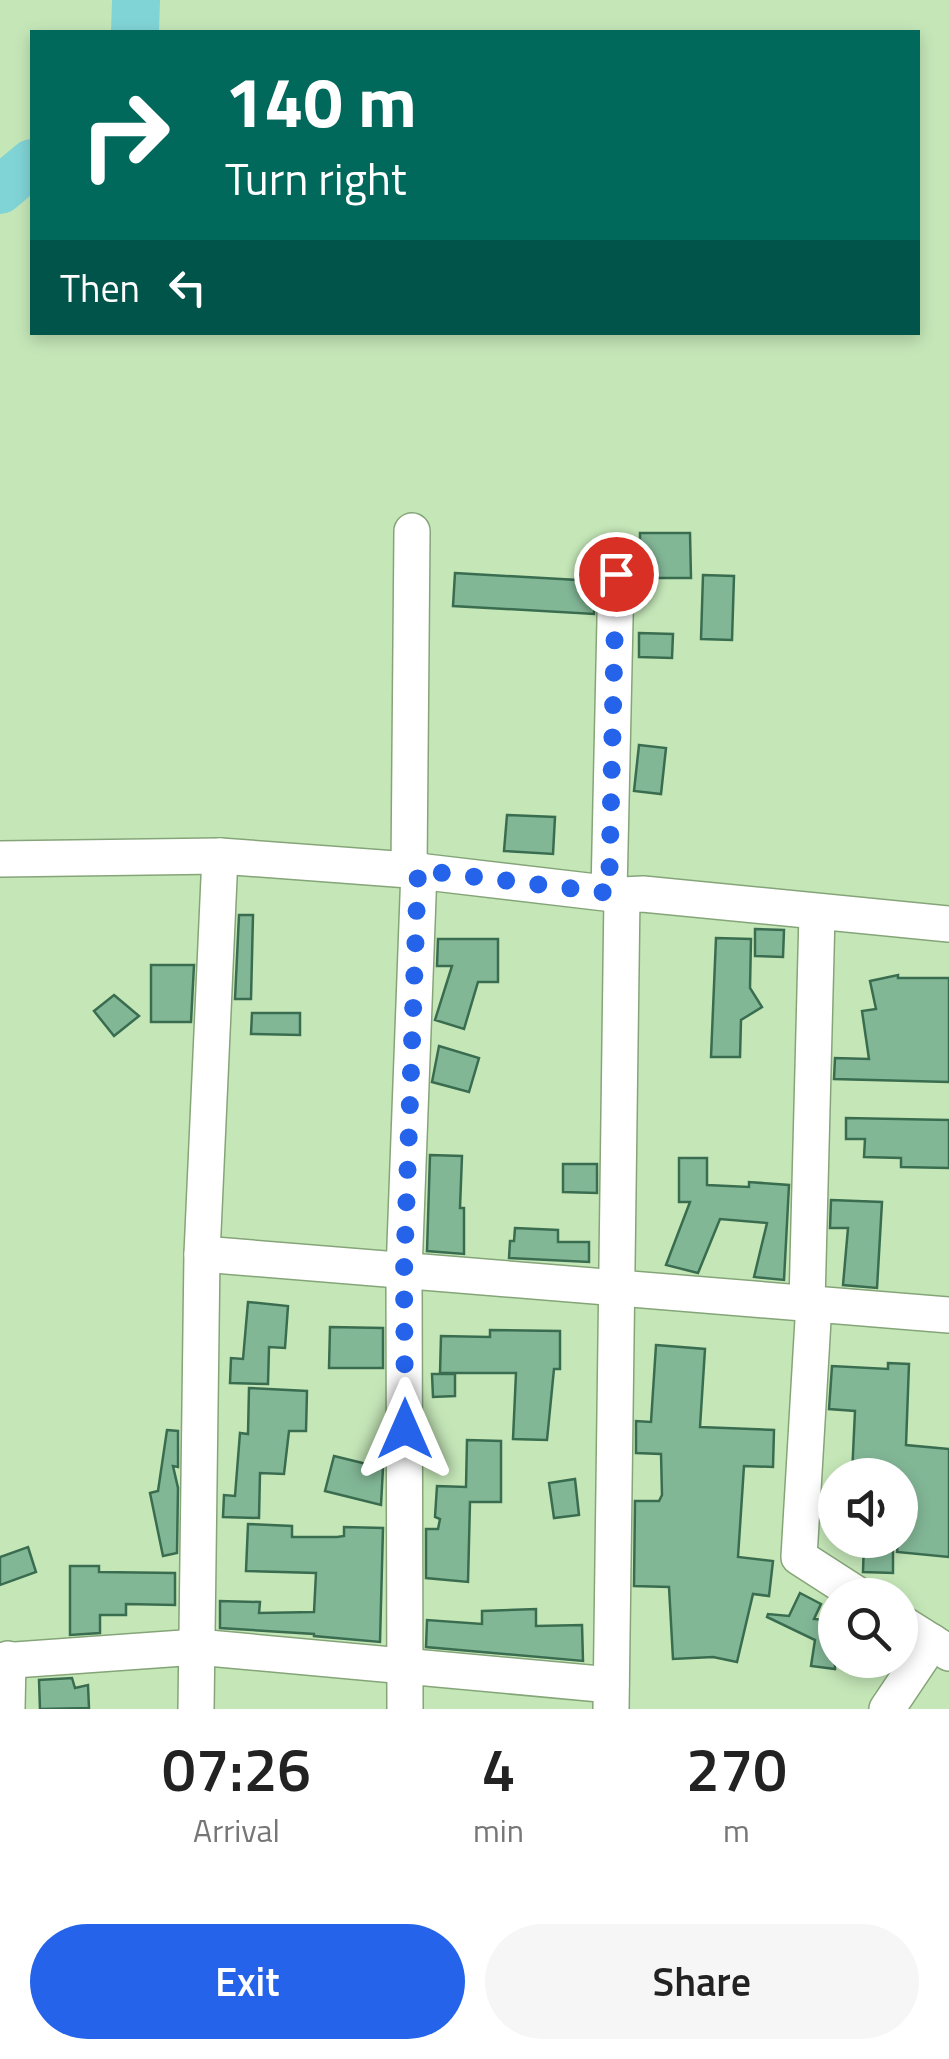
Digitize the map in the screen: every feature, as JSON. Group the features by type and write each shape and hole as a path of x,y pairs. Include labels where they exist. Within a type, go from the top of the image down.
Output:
{"street":[{"path":"405,1709 404,1272 414,870 412,531"},
{"path":"7,1709 4,1660 197,1647 406,1665 611,1697 616,1290 616,574"},
{"path":"196,1709 202,1254 220,856"},
{"path":"0,859 220,856 414,870 616,894 949,924"},
{"path":"817,914 811,1302 799,1557 832,1578"},
{"path":"202,1254 949,1315"},
{"path":"887,1709 941,1648 918,1633"}],"building":[{"path":"640,533 690,533 691,578 640,578"},
{"path":"455,573 595,581 594,614 453,606"},
{"path":"703,575 734,576 732,640 701,639"},
{"path":"639,633 673,634 672,658 639,657"},
{"path":"639,745 666,748 661,794 634,791"},
{"path":"507,815 555,817 553,854 504,851"},
{"path":"239,915 253,915 251,999 235,999"},
{"path":"755,929 784,930 783,957 755,956"},
{"path":"716,938 751,939 750,988 762,1007 741,1020 740,1057 711,1057"},
{"path":"438,939 498,939 498,982 478,982 464,1029 435,1020 452,966 437,966"},
{"path":"151,965 194,965 191,1022 151,1022"},
{"path":"898,975 949,978 949,1082 834,1079 835,1058 869,1059 862,1011 876,1009 870,981"},
{"path":"114,995 139,1016 114,1036 94,1011"},
{"path":"252,1013 300,1013 300,1035 251,1034"},
{"path":"439,1046 479,1058 469,1092 432,1082"},
{"path":"846,1118 949,1120 949,1168 901,1167 901,1158 864,1157 865,1139 846,1139"},
{"path":"430,1155 462,1156 460,1208 464,1208 464,1254 427,1251"},
{"path":"679,1158 707,1158 707,1185 789,1185 784,1280 754,1277 767,1223 720,1219 698,1273 666,1265 690,1202 679,1202"},
{"path":"563,1164 597,1164 597,1193 563,1192"},
{"path":"831,1200 882,1202 877,1288 843,1285 848,1228 830,1228"},
{"path":"515,1228 558,1230 558,1242 589,1242 589,1262 509,1258"},
{"path":"248,1302 288,1306 285,1348 269,1347 268,1384 230,1383 231,1358 243,1359"},
{"path":"330,1327 383,1328 383,1368 329,1368"},
{"path":"490,1330 560,1331 560,1369 554,1369 547,1440 513,1439 516,1373 440,1373 441,1336 490,1337"},
{"path":"656,1345 705,1349 700,1427 774,1430 773,1467 744,1466 738,1557 773,1561 769,1596 753,1594 737,1662 713,1657 673,1659 669,1587 634,1586 635,1501 659,1501 662,1495 661,1454 636,1453 636,1421 651,1422"},
{"path":"888,1363 909,1364 906,1445 949,1449 949,1557 918,1554 918,1458 853,1458 855,1411 829,1409 832,1366 888,1369"},
{"path":"432,1374 455,1374 455,1396 433,1397"},
{"path":"249,1388 307,1391 306,1431 289,1431 284,1474 260,1473 259,1518 223,1517 224,1495 235,1496 240,1433 248,1434"},
{"path":"167,1430 178,1431 178,1467 173,1466 178,1488 177,1553 163,1556 150,1493 158,1491"},
{"path":"467,1440 501,1441 501,1502 470,1502 468,1582 426,1578 426,1529 438,1529 440,1519 435,1517 437,1486 466,1487"},
{"path":"334,1456 383,1468 381,1505 325,1491"},
{"path":"575,1479 579,1515 554,1518 549,1483"},
{"path":"248,1524 292,1526 292,1537 344,1536 344,1527 383,1528 380,1642 220,1628 220,1601 260,1602 259,1613 314,1612 316,1573 246,1571"},
{"path":"28,1547 36,1572 0,1585 0,1557"},
{"path":"863,1558 893,1558 893,1573 863,1572"},
{"path":"70,1566 99,1566 99,1572 175,1573 175,1605 126,1604 126,1615 100,1615 100,1633 70,1635"},
{"path":"800,1593 818,1602 814,1619 818,1619 818,1667 811,1666 815,1640 767,1617 789,1616"},
{"path":"536,1609 536,1626 582,1625 583,1661 426,1647 427,1620 482,1624 482,1611"},
{"path":"72,1678 75,1688 88,1685 89,1708 40,1709 39,1680"}],"waterway":[{"path":"135,30 136,0"},
{"path":"0,190 30,165"}],"route":[{"path":"405,1429 404,1272 418,870 609,893 616,574"}]}
